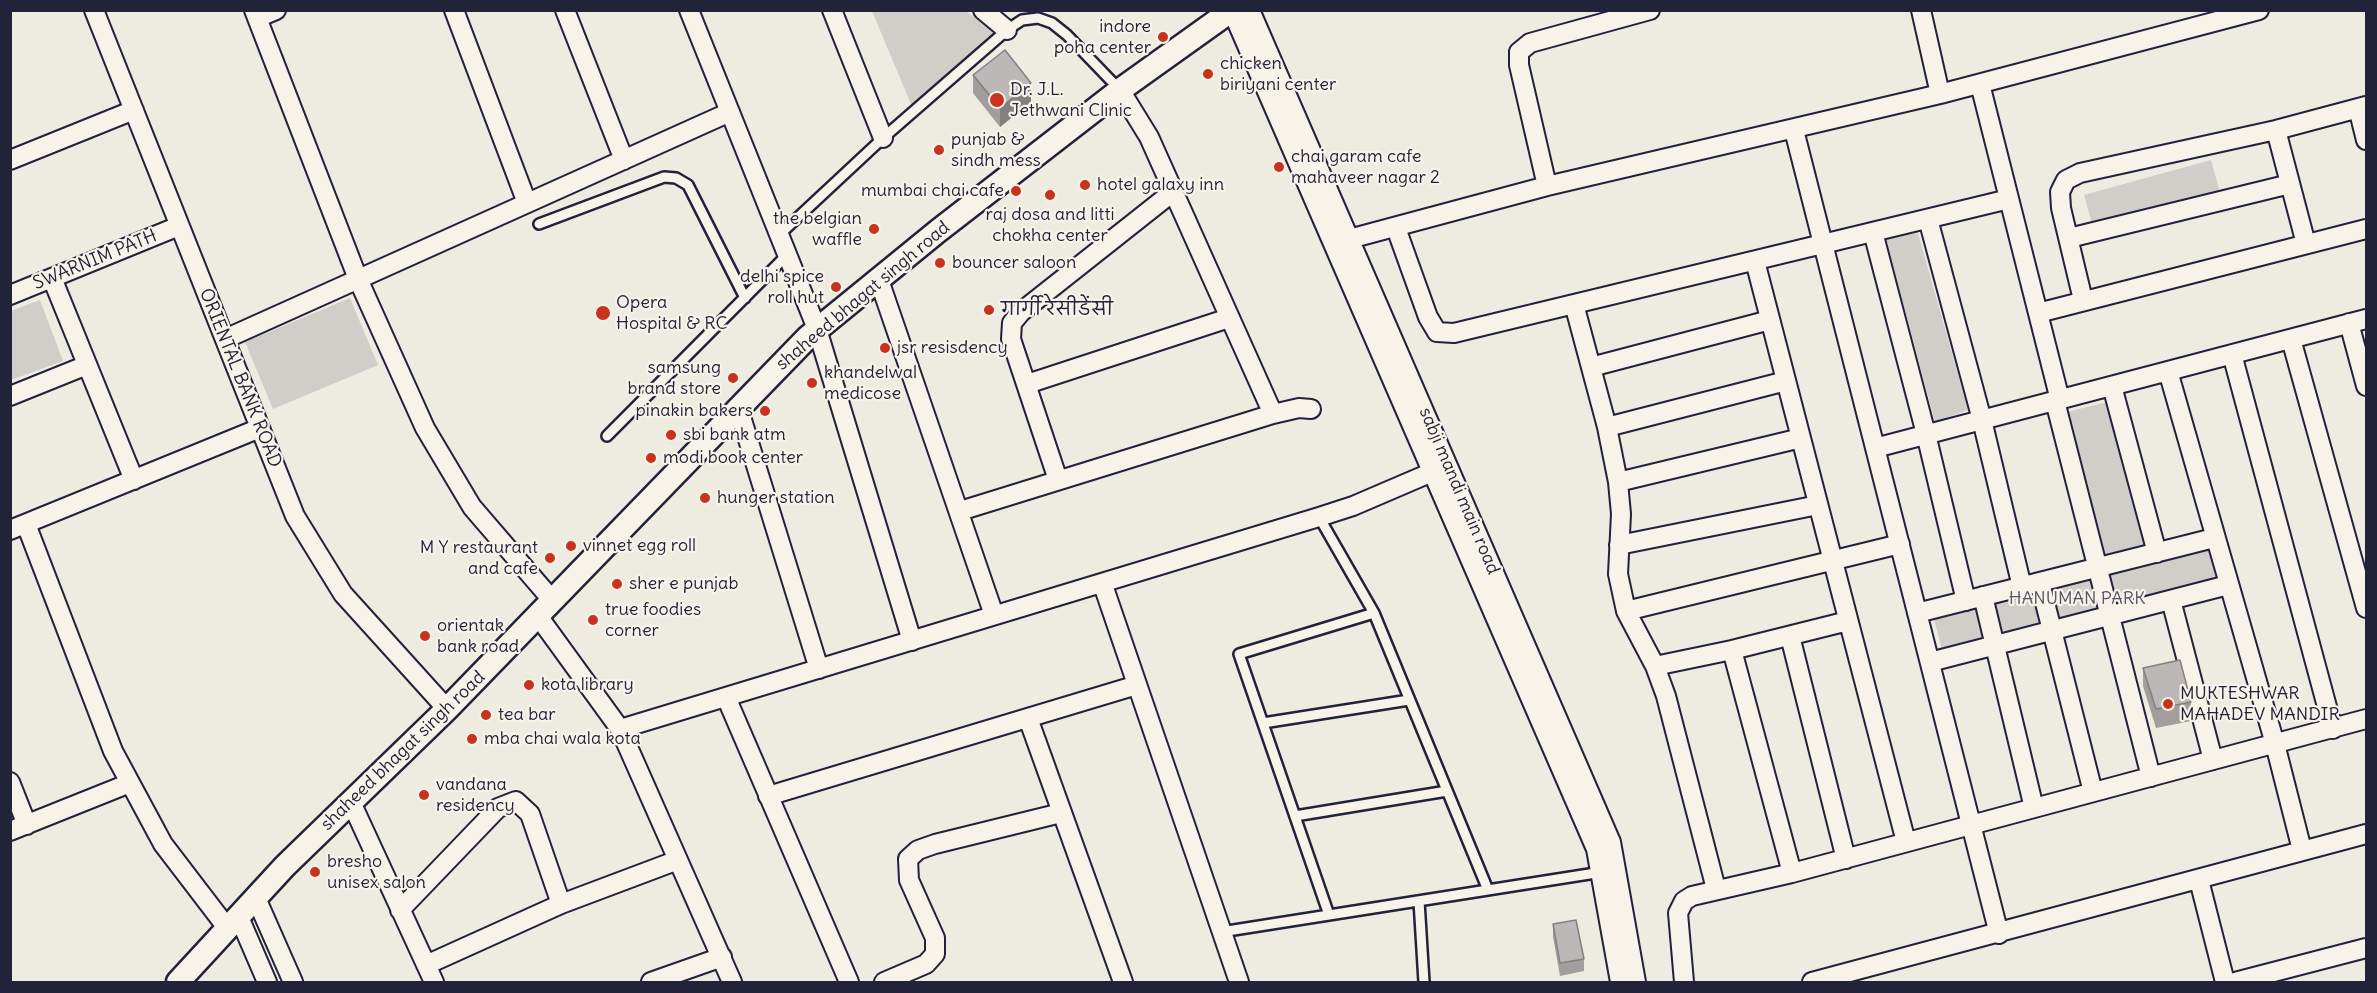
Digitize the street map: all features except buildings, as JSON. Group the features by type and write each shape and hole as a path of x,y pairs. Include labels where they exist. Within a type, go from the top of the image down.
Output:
{"street":[{"name":"ORIENTAL BANK ROAD","path":"94,10 295,516 343,594 447,709"},
{"path":"276,10 256,14 358,279 425,428 472,507 545,609 620,729 732,982"},
{"path":"454,10 527,203"},
{"path":"565,10 624,160"},
{"path":"689,10 817,329 912,641"},
{"path":"832,10 883,138"},
{"path":"983,10 1007,30"},
{"name":"sabji mandi main road","path":"1250,10 1342,241 1441,468 1606,832 1608,871 1636,982"},
{"path":"1547,186 1519,65 1519,52 1530,43 1650,10"},
{"path":"1921,10 1940,94"},
{"path":"1232,11 1342,241 1547,186 1794,130 1980,84 2259,10"},
{"name":"shaheed bhagat singh road","path":"178,982 256,898 447,709 738,407 817,329 1120,90 1232,11"},
{"path":"1980,84 2038,313 2097,568 2151,777"},
{"path":"1120,90 1149,137 1273,414"},
{"path":"2083,300 2060,192 2066,180 2080,173 2276,130 2362,107 2367,140"},
{"path":"10,160 134,110"},
{"path":"225,339 730,112"},
{"path":"1794,130 1999,934"},
{"path":"2276,130 2306,244"},
{"path":"2069,238 2290,184"},
{"path":"1058,480 1011,339 1012,323 1174,191"},
{"path":"1396,228 1428,317 1437,332 1454,333 2009,199"},
{"path":"1928,219 1982,420 2031,585 2051,631 2093,792"},
{"name":"SWARNIM PATH","path":"10,295 179,226"},
{"path":"2038,313 2367,229"},
{"path":"1872,232 1926,434 1975,598 1993,646 2034,808"},
{"path":"1755,261 1906,842"},
{"path":"52,278 134,480"},
{"path":"879,280 994,615"},
{"path":"1574,304 1607,427 1618,482 1621,514 1618,574 1626,611 1654,666 1666,696 1716,889"},
{"path":"1027,384 1229,318"},
{"path":"1591,367 1770,320"},
{"path":"1875,448 2358,321 2367,386"},
{"path":"2291,339 2367,608"},
{"path":"2232,354 2333,729"},
{"path":"10,396 87,365"},
{"path":"2168,371 2214,538 2275,744 2302,850"},
{"path":"1607,427 1786,381"},
{"path":"2112,386 2157,553"},
{"path":"738,407 819,669"},
{"path":"960,511 1273,414 1299,408 1311,409"},
{"path":"260,428 18,527 113,751 163,844 233,923 267,982"},
{"path":"1618,482 1801,438"},
{"path":"620,729 994,615 1102,585 1319,517 1353,506 1441,468"},
{"path":"1620,545 1818,505"},
{"path":"1917,614 2214,538"},
{"path":"1626,611 1900,544"},
{"path":"1102,585 1239,982"},
{"path":"1930,662 2228,585"},
{"path":"2171,600 2213,760"},
{"path":"1654,666 1732,650 1848,621"},
{"path":"1790,636 1846,858"},
{"path":"1732,650 1792,873"},
{"path":"768,796 1137,685"},
{"path":"726,697 849,982"},
{"path":"1028,718 1123,982"},
{"path":"1684,982 1678,913 1684,901 1716,889 1792,873 2367,720"},
{"path":"10,782 19,828 130,783"},
{"path":"400,910 498,808 509,801 516,801 530,814 561,904"},
{"path":"351,802 434,982"},
{"path":"884,982 926,964 935,954 935,938 909,880 908,859 918,850 935,844 1061,813"},
{"path":"1812,982 1999,934 2367,834"},
{"path":"426,964 561,904 678,860"},
{"path":"1608,871 1620,982"},
{"path":"2199,880 2225,982"},
{"path":"256,898 293,982"},
{"path":"2235,982 2367,948"},
{"path":"651,982 722,957"}],"lane":[{"path":"779,235 883,138 1007,30 1022,20 1038,18 1052,23 1067,35 1120,90"},
{"path":"539,224 664,177 676,178 688,185 745,298"},
{"path":"607,436 787,255"},
{"path":"1319,517 1374,613 1488,890"},
{"path":"1329,915 1239,654 1374,613"},
{"path":"1263,723 1409,700"},
{"path":"1295,816 1447,791"},
{"path":"1221,932 1608,871"},
{"path":"1419,901 1424,982"}],"green space":[{"path":"872,11 966,11 998,37 913,109"},
{"path":"2211,160 2221,196 2094,231 2084,195"},
{"path":"1918,233 1968,410 1935,422 1886,239"},
{"path":"350,298 378,365 273,409 245,342"},
{"path":"40,300 63,361 11,380 11,311"},
{"path":"2111,401 2149,546 2101,559 2063,413"},
{"name":"HANUMAN PARK","path":"2211,544 2221,582 1943,653 1933,616"}],"place":[{"name":"indore poha center","path":"1163,37"},
{"name":"chicken biriyani center","path":"1208,74"},
{"name":"Dr. J.L. Jethwani Clinic","path":"997,100"},
{"name":"punjab & sindh mess","path":"939,150"},
{"name":"chai garam cafe mahaveer nagar 2","path":"1279,167"},
{"name":"hotel galaxy inn","path":"1085,185"},
{"name":"mumbai chai cafe","path":"1016,191"},
{"name":"raj dosa and litti chokha center","path":"1050,195"},
{"name":"the belgian waffle","path":"874,229"},
{"name":"bouncer saloon","path":"940,263"},
{"name":"delhi spice roll hut","path":"836,287"},
{"name":"गार्गी रेसीडेंसी","path":"989,310"},
{"name":"Opera Hospital & RC","path":"603,313"},
{"name":"jsr resisdency","path":"885,348"},
{"name":"samsung brand store","path":"733,378"},
{"name":"khandelwal medicose","path":"812,383"},
{"name":"pinakin bakers","path":"765,411"},
{"name":"sbi bank atm","path":"671,435"},
{"name":"modi book center","path":"651,458"},
{"name":"hunger station","path":"705,498"},
{"name":"vinnet egg roll","path":"571,546"},
{"name":"M Y restaurant and cafe","path":"550,558"},
{"name":"sher e punjab","path":"617,584"},
{"name":"true foodies corner","path":"593,620"},
{"name":"orientak bank road","path":"425,636"},
{"name":"kota library","path":"529,685"},
{"name":"MUKTESHWAR MAHADEV MANDIR","path":"2168,704"},
{"name":"tea bar","path":"486,715"},
{"name":"mba chai wala kota","path":"472,739"},
{"name":"vandana residency","path":"424,795"},
{"name":"bresho unisex salon","path":"315,872"}]}
